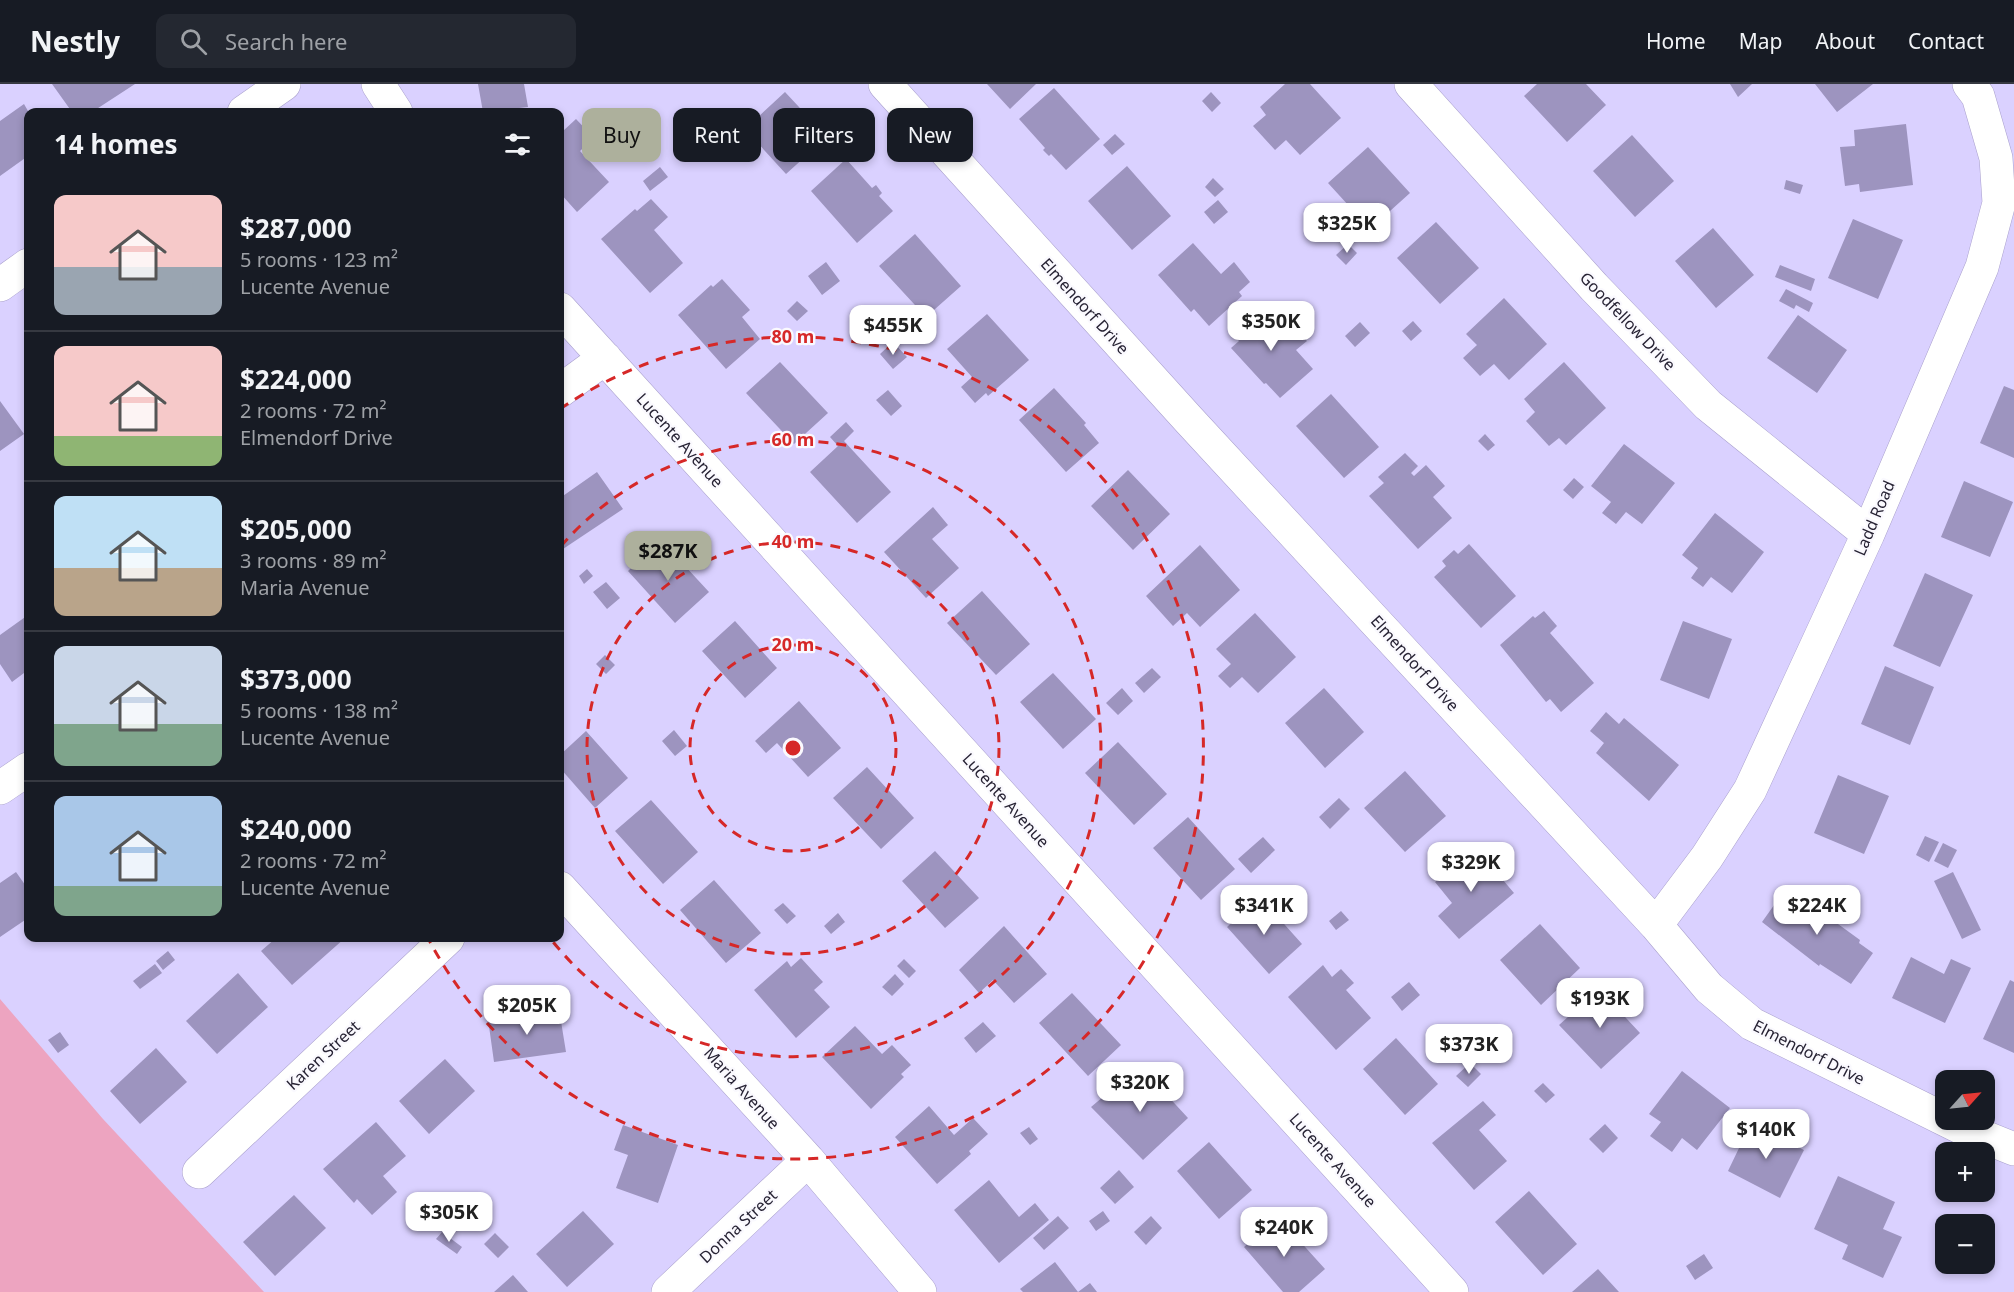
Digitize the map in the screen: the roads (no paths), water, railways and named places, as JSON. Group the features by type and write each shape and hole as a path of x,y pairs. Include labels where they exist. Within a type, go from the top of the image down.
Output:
{"street":[{"path":"250,108 284,84"},
{"path":"378,84 393,108"},
{"name":"Elmendorf Drive","path":"885,84 1189,420 1656,925 1709,988 1752,1024 1962,1128 2014,1149"},
{"name":"Goodfellow Drive","path":"1411,84 1586,278 1708,405 1868,534"},
{"name":"Ladd Road","path":"1656,925 1707,857 1750,790 1868,534 1982,267 2000,203 1996,158 1978,96 1970,84"},
{"path":"0,285 24,268"},
{"name":"Lucente Avenue","path":"564,313 1452,1292"},
{"path":"564,388 605,358"},
{"path":"0,788 24,772"},
{"name":"Maria Avenue","path":"564,892 808,1160 920,1292"},
{"name":"Karen Street","path":"199,1172 444,942"},
{"name":"Donna Street","path":"668,1292 808,1160"}]}
